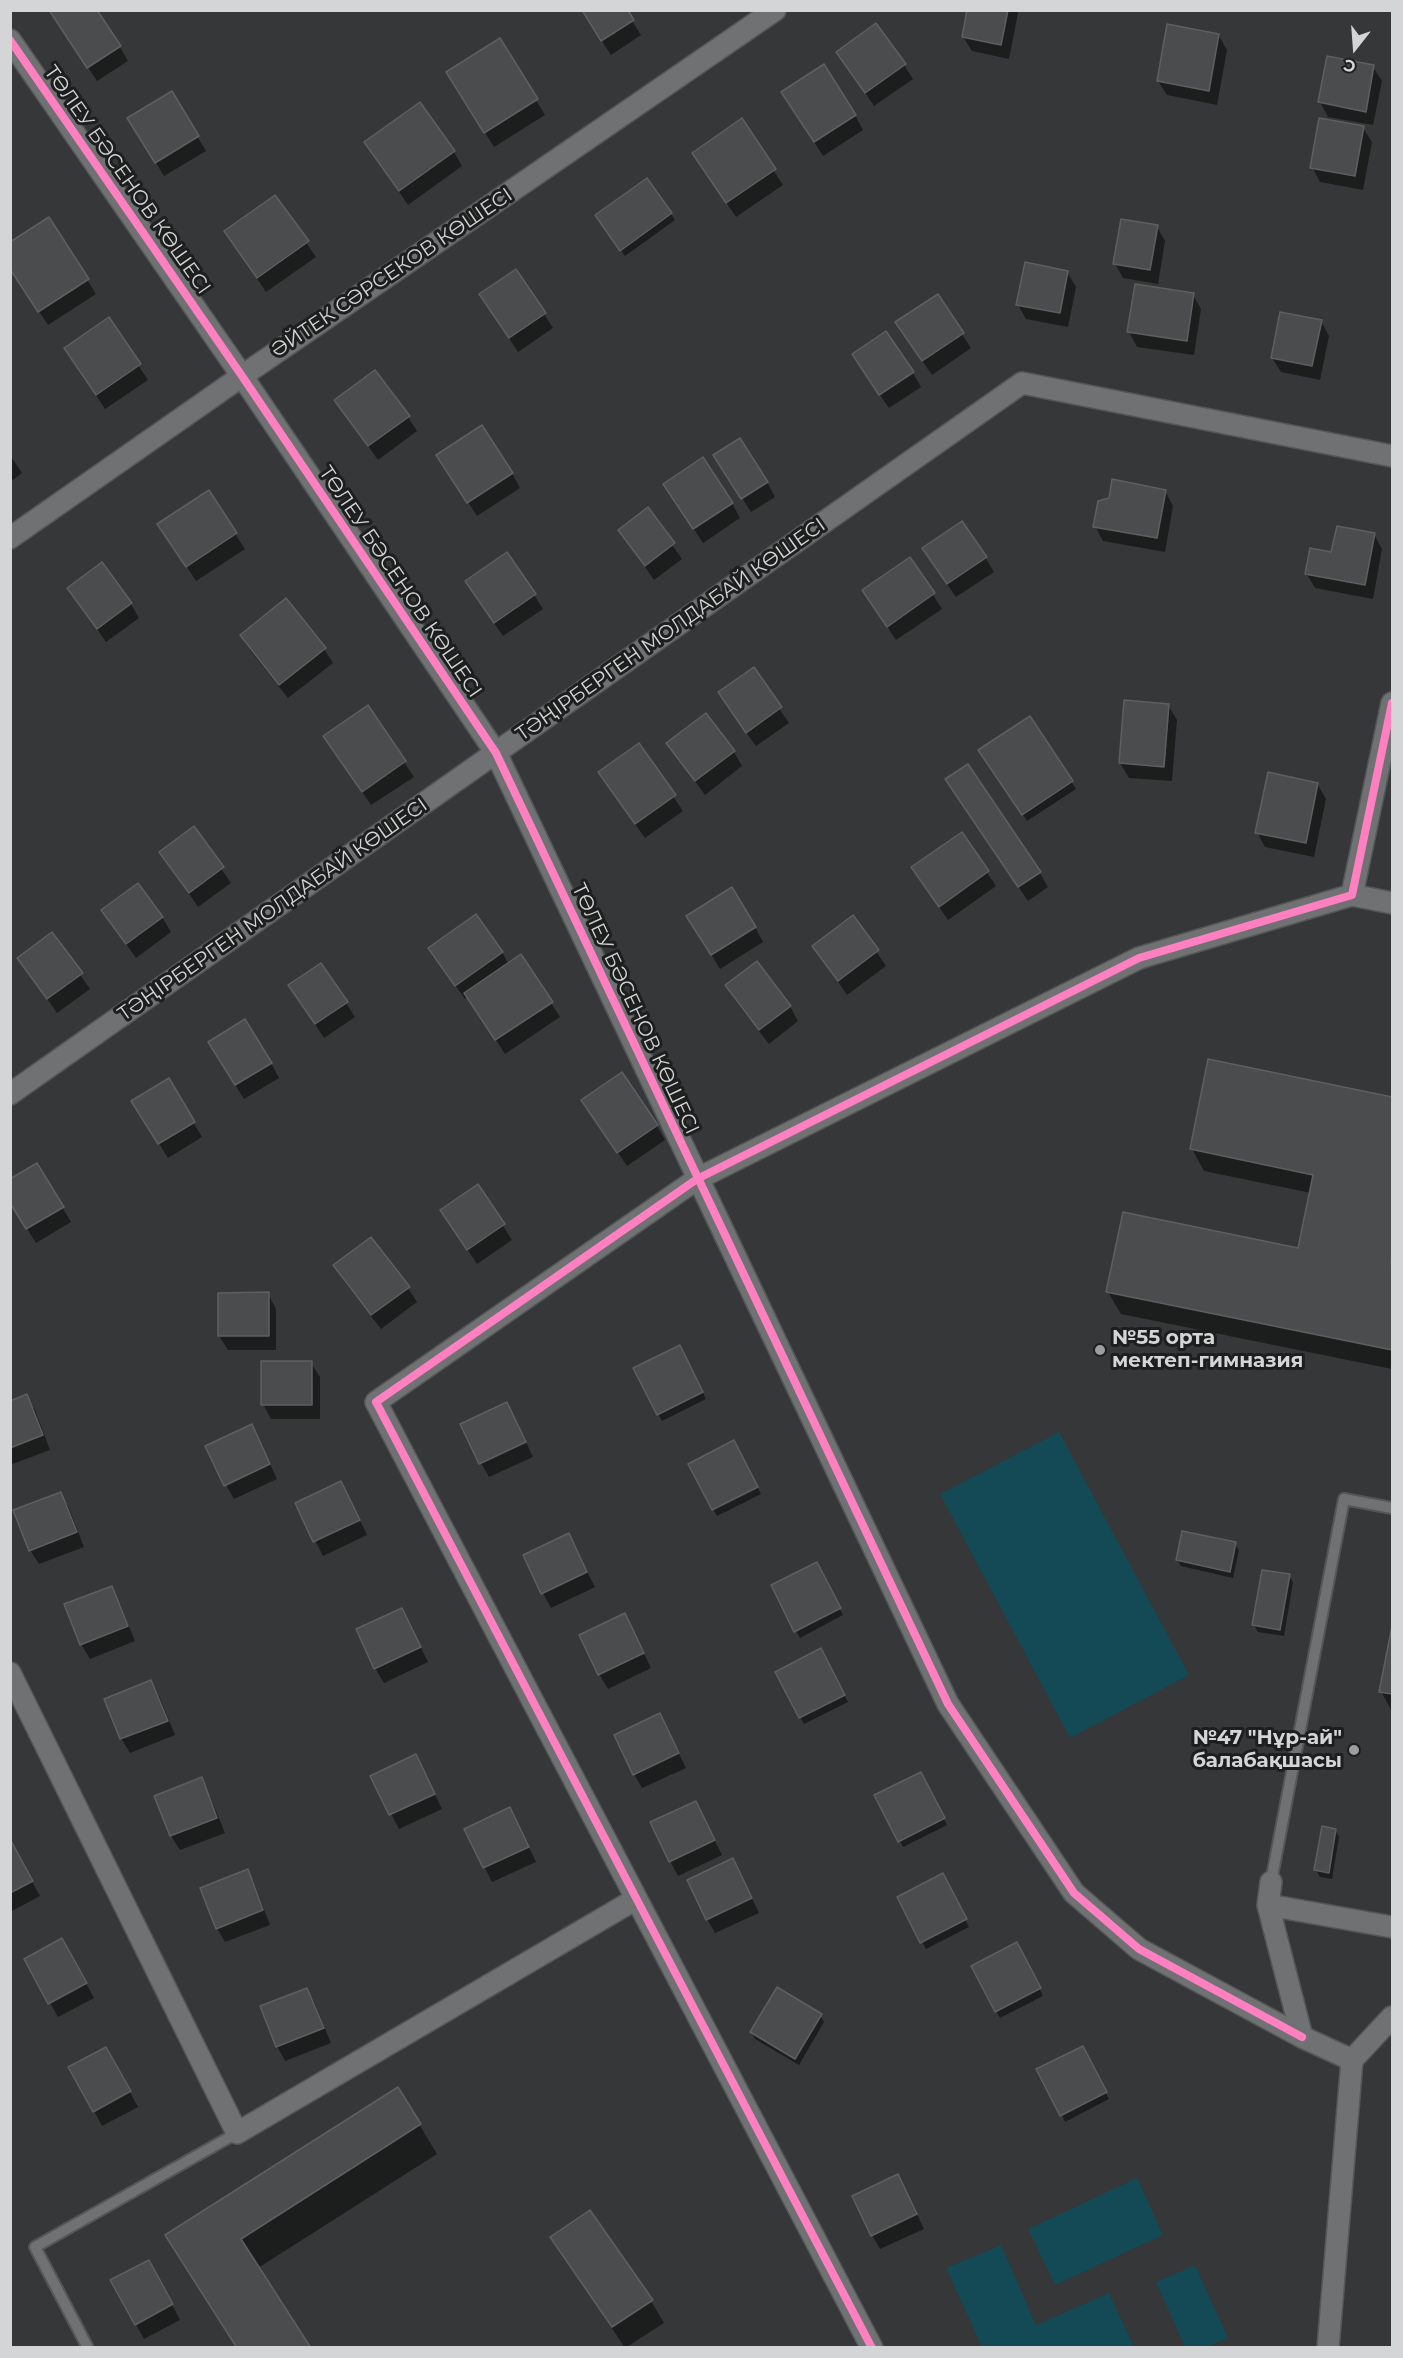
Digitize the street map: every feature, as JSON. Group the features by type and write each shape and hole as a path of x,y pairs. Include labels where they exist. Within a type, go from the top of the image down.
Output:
{"street":[{"name":"ӘЙТЕК СӘРСЕКОВ КӨШЕСІ","path":"10,538 775,10"},
{"name":"ТӨЛЕУ БӘСЕНОВ КӨШЕСІ","path":"10,40 242,376 496,753 948,1704 1074,1893 1139,1949 1302,2037 1352,2060"},
{"name":"ТӘҢІРБЕРГЕН МОЛДАБАЙ КӨШЕСІ","path":"10,1094 1022,383 1392,456"},
{"path":"1352,894 1392,703"},
{"path":"872,2348 376,1402 698,1179 1139,958 1352,894 1392,903"},
{"path":"10,1673 237,2133 636,1899"},
{"path":"1271,1882 1268,1905 1302,2037"},
{"path":"1268,1905 1392,1927"},
{"path":"1328,2348 1352,2060 1392,2017"}],"lane":[{"path":"1271,1882 1344,1499 1392,1508"},
{"path":"88,2348 35,2247 237,2133"}],"shaded area":[{"path":"1059,1432 1189,1675 1070,1738 940,1494"},
{"path":"1137,2178 1163,2235 1055,2285 1028,2229"},
{"path":"1001,2245 1036,2325 1109,2293 1134,2347 982,2347 946,2268"},
{"path":"1195,2265 1228,2338 1206,2347 1185,2347 1156,2282"}],"building":[{"path":"49,10 97,10 121,46 87,68"},
{"path":"582,10 628,10 634,20 601,41"},
{"path":"967,10 1008,10 1001,45 962,37"},
{"path":"876,23 906,64 865,93 836,52"},
{"path":"1167,24 1219,34 1209,91 1157,81"},
{"path":"500,38 538,99 484,133 446,72"},
{"path":"1327,56 1374,65 1366,112 1318,102"},
{"path":"824,64 856,115 814,142 781,92"},
{"path":"172,91 199,136 155,163 127,118"},
{"path":"420,102 455,151 399,191 364,142"},
{"path":"742,118 776,169 726,203 692,153"},
{"path":"1319,118 1364,126 1355,176 1310,168"},
{"path":"647,178 672,213 620,251 595,215"},
{"path":"275,195 309,241 257,278 224,231"},
{"path":"49,217 89,279 38,312 10,269 10,242"},
{"path":"1121,219 1158,225 1150,270 1113,264"},
{"path":"1025,262 1068,271 1060,313 1016,305"},
{"path":"516,269 546,313 509,338 479,294"},
{"path":"1135,284 1194,293 1187,341 1127,332"},
{"path":"938,294 964,333 922,361 895,322"},
{"path":"1280,312 1322,320 1312,366 1271,358"},
{"path":"109,317 141,364 96,395 64,348"},
{"path":"886,331 914,372 879,395 852,354"},
{"path":"375,370 410,416 368,446 334,400"},
{"path":"482,425 513,473 467,503 436,455"},
{"path":"740,438 768,482 741,499 713,455"},
{"path":"703,457 733,503 693,529 663,484"},
{"path":"1112,479 1166,490 1157,538 1093,527 1098,501 1109,498"},
{"path":"209,490 237,533 186,567 157,524"},
{"path":"648,507 675,543 645,566 618,530"},
{"path":"962,521 987,557 947,584 922,548"},
{"path":"1337,526 1375,533 1365,585 1305,574 1310,548 1331,552"},
{"path":"507,552 536,594 494,623 465,581"},
{"path":"910,557 935,593 887,627 862,590"},
{"path":"102,562 132,603 97,629 67,588"},
{"path":"286,598 326,648 279,685 240,635"},
{"path":"754,667 782,707 746,733 718,692"},
{"path":"1124,700 1169,704 1164,767 1119,763"},
{"path":"368,705 406,761 362,792 323,736"},
{"path":"706,713 735,751 695,781 666,743"},
{"path":"1030,716 1073,781 1022,815 978,750"},
{"path":"639,743 676,795 635,824 598,772"},
{"path":"968,764 1041,872 1018,887 945,779"},
{"path":"1268,772 1318,783 1306,843 1255,833"},
{"path":"194,826 224,867 189,893 159,852"},
{"path":"962,832 989,871 939,907 911,867"},
{"path":"138,883 163,917 126,944 101,910"},
{"path":"732,887 756,927 711,955 686,916"},
{"path":"476,914 503,952 455,986 428,948"},
{"path":"853,915 879,950 838,981 812,946"},
{"path":"52,932 83,973 47,999 17,958"},
{"path":"521,954 553,1002 495,1040 464,993"},
{"path":"757,961 791,1006 759,1030 725,985"},
{"path":"321,963 348,1002 315,1024 288,985"},
{"path":"245,1019 272,1063 235,1085 208,1042"},
{"path":"1208,1059 1392,1097 1392,1350 1106,1292 1123,1212 1298,1248 1313,1175 1190,1149"},
{"path":"622,1072 658,1125 617,1153 581,1100"},
{"path":"169,1078 195,1122 158,1144 131,1101"},
{"path":"37,1163 64,1207 26,1229 10,1203 10,1179"},
{"path":"478,1184 505,1224 467,1250 440,1210"},
{"path":"371,1237 410,1287 371,1315 333,1265"},
{"path":"269,1292 269,1336 218,1336 218,1293"},
{"path":"680,1345 703,1392 657,1415 633,1368"},
{"path":"261,1361 312,1361 312,1405 261,1405"},
{"path":"27,1394 43,1435 10,1448 10,1401"},
{"path":"507,1402 526,1442 479,1464 460,1424"},
{"path":"252,1424 270,1464 224,1486 205,1446"},
{"path":"734,1440 758,1487 712,1510 688,1464"},
{"path":"341,1481 360,1520 313,1542 295,1503"},
{"path":"61,1492 77,1532 29,1551 13,1510"},
{"path":"1182,1531 1236,1542 1230,1572 1176,1560"},
{"path":"569,1533 587,1572 541,1594 523,1555"},
{"path":"817,1562 841,1608 794,1632 771,1585"},
{"path":"1262,1570 1290,1574 1280,1630 1252,1625"},
{"path":"112,1586 128,1626 80,1645 64,1604"},
{"path":"402,1608 421,1647 374,1669 356,1629"},
{"path":"625,1613 644,1653 598,1675 579,1635"},
{"path":"1392,1626 1392,1694 1379,1692"},
{"path":"821,1648 845,1695 799,1718 775,1672"},
{"path":"151,1680 168,1721 120,1739 104,1699"},
{"path":"660,1713 679,1753 633,1775 614,1735"},
{"path":"416,1754 435,1794 389,1815 370,1776"},
{"path":"921,1772 945,1818 898,1842 874,1795"},
{"path":"202,1777 217,1818 170,1836 154,1796"},
{"path":"696,1801 715,1840 669,1862 650,1822"},
{"path":"510,1807 529,1847 483,1868 464,1829"},
{"path":"1322,1826 1336,1829 1329,1873 1314,1870"},
{"path":"10,1839 33,1881 10,1893"},
{"path":"733,1858 752,1898 706,1920 687,1880"},
{"path":"248,1869 263,1910 216,1929 200,1888"},
{"path":"943,1873 967,1919 920,1943 897,1897"},
{"path":"62,1938 87,1983 48,2004 24,1959"},
{"path":"1017,1942 1041,1988 995,2012 971,1966"},
{"path":"777,1987 822,2014 795,2059 750,2032"},
{"path":"307,1988 324,2028 276,2047 260,2006"},
{"path":"1083,2046 1107,2092 1060,2116 1036,2069"},
{"path":"106,2047 131,2091 93,2112 68,2067"},
{"path":"398,2087 421,2124 241,2239 311,2348 237,2348 165,2235"},
{"path":"898,2174 917,2214 871,2236 852,2196"},
{"path":"590,2210 653,2300 612,2327 550,2237"},
{"path":"149,2260 173,2304 135,2325 110,2280"}],"cycle path":[{"path":"10,40 242,376 496,753 948,1704 1074,1893 1139,1949 1302,2037"},
{"path":"872,2348 376,1402 697,1179 1139,958 1352,895 1392,703"}],"place":[{"name":"№55 орта мектеп-гимназия","path":"1100,1350"},
{"name":"№47 \"Нұр-ай\" балабақшасы","path":"1354,1750"}]}
